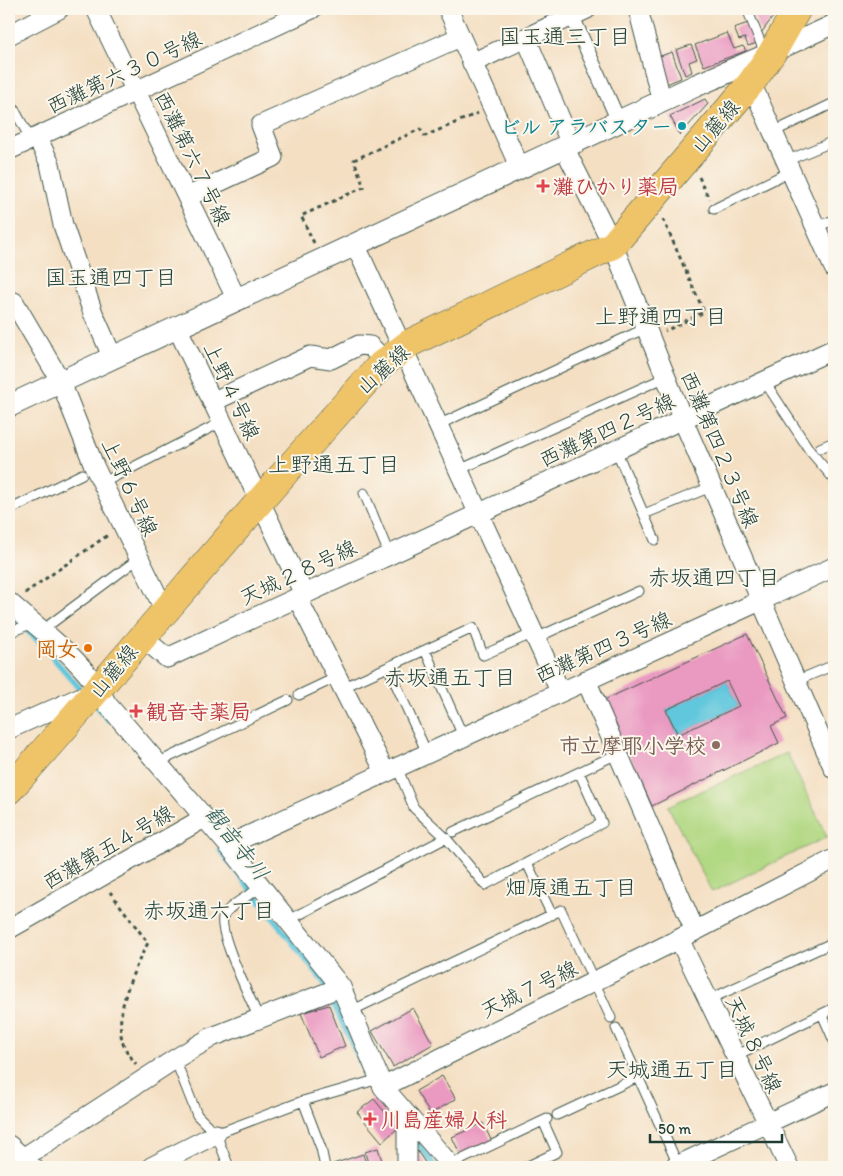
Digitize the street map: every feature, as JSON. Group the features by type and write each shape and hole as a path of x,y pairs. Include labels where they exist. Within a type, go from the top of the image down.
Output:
{"main road":[{"name":"山麓線","path":"9,790 93,691 142,637 164,609 260,501 392,358 410,344 613,245 751,83 797,9"}],"street":[{"path":"9,34 59,9"},
{"name":"西灘第六７号線","path":"96,9 237,300"},
{"path":"448,9 520,168"},
{"path":"638,9 662,102"},
{"name":"西灘第六３０号線","path":"9,150 309,10"},
{"path":"472,63 579,12 619,122"},
{"path":"9,406 60,380 237,300 567,145 834,24"},
{"path":"187,196 273,157 261,126 460,37"},
{"name":"西灘第四２３号線","path":"526,38 567,145 613,245 711,487 834,769"},
{"path":"751,83 834,268"},
{"path":"34,138 50,164 66,234 93,313 112,356"},
{"path":"355,244 392,358 438,426 560,691"},
{"name":"上野６号線","path":"14,302 60,380 138,559 164,609"},
{"name":"上野４号線","path":"178,327 260,501 340,683 391,770"},
{"path":"212,402 310,356 331,358 359,345 370,346 377,353 392,358"},
{"name":"西灘第四２号線","path":"479,513 834,349"},
{"name":"天城２８号線","path":"142,637 167,658 479,513"},
{"name":"西灘第四３号線","path":"228,845 560,691 834,567"},
{"path":"9,602 80,666 93,691 159,762 198,821 228,845 288,920 333,990 351,1011 374,1083 408,1122 451,1166"},
{"name":"天城８号線","path":"586,680 617,754 687,935 708,1000 789,1167"},
{"path":"9,729 93,691"},
{"name":"西灘第五４号線","path":"9,929 198,821"},
{"name":"天城７号線","path":"374,1083 594,982 834,859"},
{"path":"9,1145 21,1164 174,1059 212,1037 333,990"},
{"path":"676,1166 834,1092"},
{"path":"406,1167 408,1122"},
{"name":"天城７号線","path":"151,1167 216,1134"}],"lane":[{"path":"747,9 769,54"},
{"path":"9,100 34,138"},
{"path":"773,132 834,103"},
{"path":"714,209 834,141"},
{"path":"816,227 834,220"},
{"path":"438,426 648,333"},
{"path":"459,470 666,377"},
{"path":"765,382 810,451 834,479"},
{"path":"104,482 222,422"},
{"path":"820,448 834,442"},
{"path":"616,450 655,540"},
{"path":"9,510 82,474"},
{"path":"644,514 711,487"},
{"path":"364,493 389,554"},
{"path":"10,633 34,626 138,559"},
{"path":"299,695 388,667 473,628 483,655 639,591"},
{"path":"425,650 463,736"},
{"path":"796,681 834,665"},
{"path":"388,667 427,753"},
{"path":"159,762 288,700"},
{"path":"288,920 449,835 617,754"},
{"path":"391,770 414,808 449,835 485,885 602,823 579,772"},
{"path":"526,863 552,915"},
{"path":"259,1019 225,937 223,917 228,910 262,888"},
{"path":"351,1011 561,910 611,1018"},
{"path":"708,1000 834,942"},
{"path":"734,1056 834,1008"},
{"path":"822,1014 834,1041"},
{"path":"616,1028 676,1166"},
{"path":"174,1059 197,1115 216,1134 229,1167"},
{"path":"557,1115 638,1077"},
{"name":"天城７号線","path":"216,1134 303,1101 374,1083"},
{"path":"303,1101 321,1148 325,1167"},
{"path":"451,1166 545,1120 557,1152 526,1167"}],"path":[{"path":"322,259 301,216 364,186 354,160 420,129 425,136 492,107"},
{"path":"696,171 714,209"},
{"path":"648,333 704,312 660,212"},
{"path":"9,602 122,523"},
{"path":"99,878 148,943 136,965 128,987 122,1016 121,1038 126,1050 148,1077"}],"green space":[{"path":"787,753 827,837 712,892 668,806"}],"water":[{"path":"727,681 739,706 678,735 666,710"}],"building":[{"path":"758,9 779,9 761,33 752,12"},
{"path":"748,23 757,43 748,46 745,38 739,40 734,28"},
{"path":"727,33 734,49 743,46 746,51 704,66 695,45"},
{"path":"691,45 697,59 689,62 692,72 685,75 676,50"},
{"path":"672,52 681,78 664,85 655,58"},
{"name":"ビル アラバスター","path":"705,99 708,104 680,135 670,116"},
{"path":"747,634 787,718 771,726 779,743 652,806 604,700","holes":["727,681 739,706 678,735 666,710"]},
{"path":"329,1005 345,1046 319,1057 301,1013"},
{"path":"413,1008 433,1044 393,1067 372,1031"},
{"path":"442,1076 456,1099 430,1114 416,1091"},
{"path":"374,1099 398,1128 382,1142 357,1112"},
{"path":"483,1123 492,1142 461,1156 452,1137"},
{"path":"414,1146 428,1167 415,1167"},
{"path":"378,1148 384,1167 369,1167 365,1152"},
{"path":"363,1154 367,1167 334,1167 333,1164"}],"waterway":[{"name":"観音寺川","path":"9,614 38,641 83,692"},
{"name":"観音寺川","path":"95,704 108,720"},
{"name":"観音寺川","path":"220,850 324,983 370,1082"},
{"name":"観音寺川","path":"413,1137 436,1167"}],"place":[{"name":"ビル アラバスター","path":"682,126"},
{"name":"灘ひかり薬局","path":"543,186"},
{"name":"岡女","path":"88,648"},
{"name":"観音寺薬局","path":"136,711"},
{"name":"市立摩耶小学校","path":"716,745"},
{"name":"川島産婦人科","path":"370,1119"}],"district":[{"name":"国玉通三丁目","path":"565,36"},
{"name":"国玉通四丁目","path":"111,277"},
{"name":"上野通四丁目","path":"661,316"},
{"name":"上野通五丁目","path":"334,464"},
{"name":"赤坂通四丁目","path":"714,577"},
{"name":"赤坂通五丁目","path":"450,677"},
{"name":"畑原通五丁目","path":"571,887"},
{"name":"赤坂通六丁目","path":"209,910"},
{"name":"天城通五丁目","path":"672,1069"}]}
